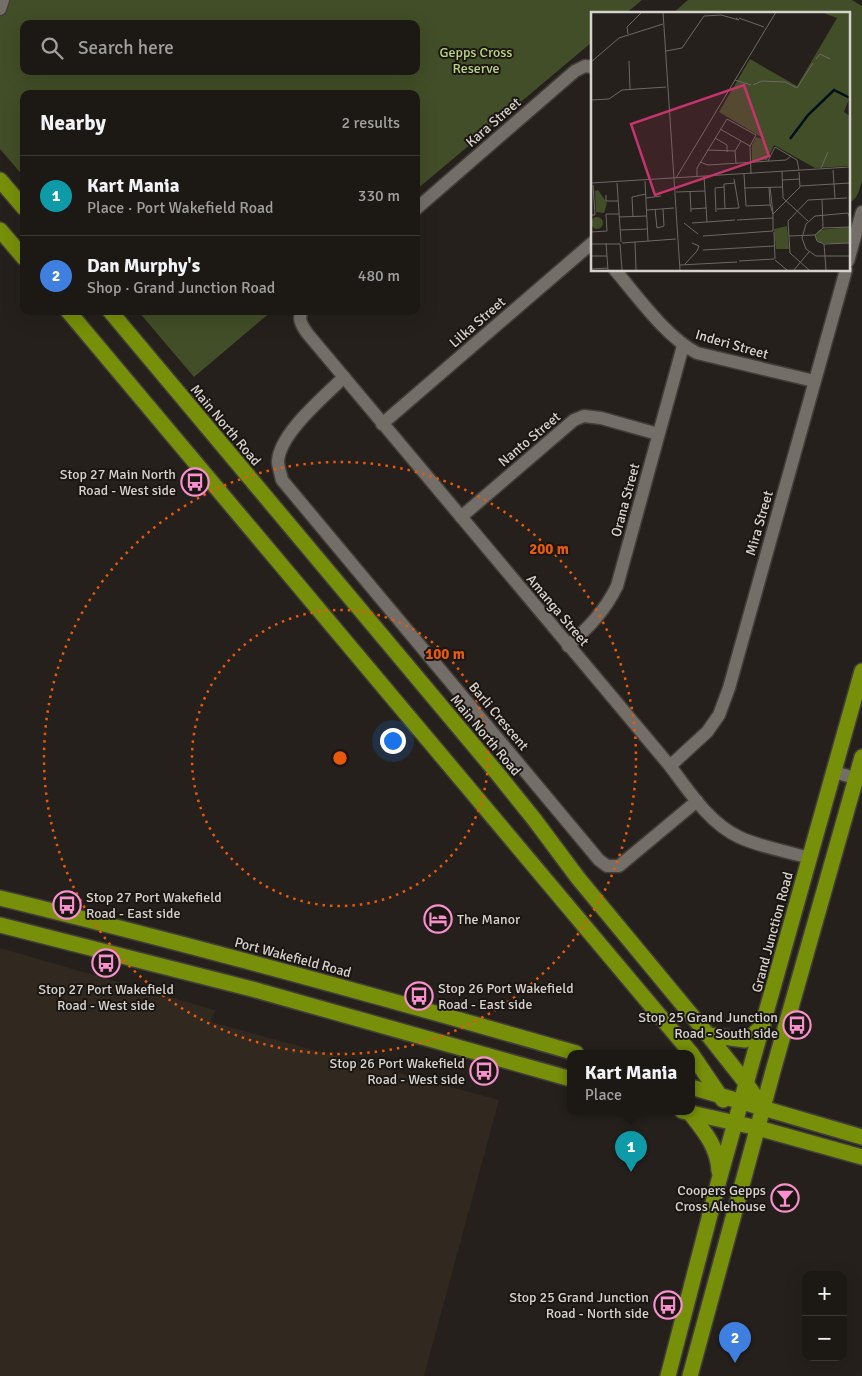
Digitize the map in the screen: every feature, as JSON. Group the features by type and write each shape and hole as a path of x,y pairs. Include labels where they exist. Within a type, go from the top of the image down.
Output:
{"highway":[{"path":"0,180 20,203"},
{"path":"0,230 20,253"},
{"path":"71,315 559,894 687,1050"},
{"name":"Main North Road","path":"113,315 503,781 578,878 708,1035 763,1108"},
{"name":"Grand Junction Road","path":"668,1376 719,1180 862,671"},
{"path":"690,1376 837,847 859,780 862,757"},
{"path":"828,879 809,858 837,847"},
{"path":"559,894 578,878"},
{"name":"Port Wakefield Road","path":"0,898 116,926 567,1050"},
{"path":"0,925 252,989 567,1078"},
{"path":"108,952 116,926"},
{"path":"468,1049 476,1024"},
{"path":"708,1035 745,1040 750,1038 763,1025"},
{"path":"695,1060 721,1096 735,1123"},
{"path":"695,1088 862,1138"},
{"path":"695,1114 758,1128 862,1157"},
{"path":"688,1115 714,1147 719,1162 719,1180"}],"street":[{"path":"0,9 3,0"},
{"name":"Kara Street","path":"420,206 575,71 585,66 591,67"},
{"path":"850,252 858,217"},
{"name":"Lilka Street","path":"382,424 591,244"},
{"name":"Inderi Street","path":"616,271 683,346 696,352 814,382"},
{"name":"Mira Street","path":"670,766 707,732 719,716 729,688 846,271"},
{"name":"Amanga Street","path":"301,315 301,322 308,334 670,766 697,801 719,824 738,837 809,858"},
{"name":"Orana Street","path":"568,646 597,619 610,601 616,586 683,346"},
{"name":"Barli Crescent","path":"344,377 296,425 284,441 278,462 282,480 599,860 607,866 619,866 697,801"},
{"name":"Nanto Street","path":"461,517 574,420 584,416 600,418 658,434"},
{"path":"834,772 859,780"}],"shaded area":[{"path":"0,948 215,1010 211,1022 499,1100 424,1376 0,1376"}],"green space":[{"name":"Gepps Cross Reserve","path":"0,0 642,0 627,12 591,12 591,43 420,187 420,90 20,90 20,172 0,149"},
{"path":"688,0 852,0 862,6 862,181 854,200 850,202 850,12 674,12"},
{"path":"141,315 267,315 194,377"}],"place":[{"name":"Stop 27 Main North Road - West side","path":"195,482"},
{"name":"Stop 27 Port Wakefield Road - East side","path":"67,905"},
{"name":"The Manor","path":"438,919"},
{"name":"Stop 27 Port Wakefield Road - West side","path":"106,963"},
{"name":"Stop 26 Port Wakefield Road - East side","path":"419,996"},
{"name":"Stop 25 Grand Junction Road - South side","path":"797,1025"},
{"name":"Stop 26 Port Wakefield Road - West side","path":"484,1071"},
{"name":"Kart Mania","path":"631,1172"},
{"name":"Coopers Gepps Cross Alehouse","path":"785,1198"},
{"name":"Stop 25 Grand Junction Road - North side","path":"668,1305"},
{"name":"Dan Murphy's","path":"735,1363"}]}
